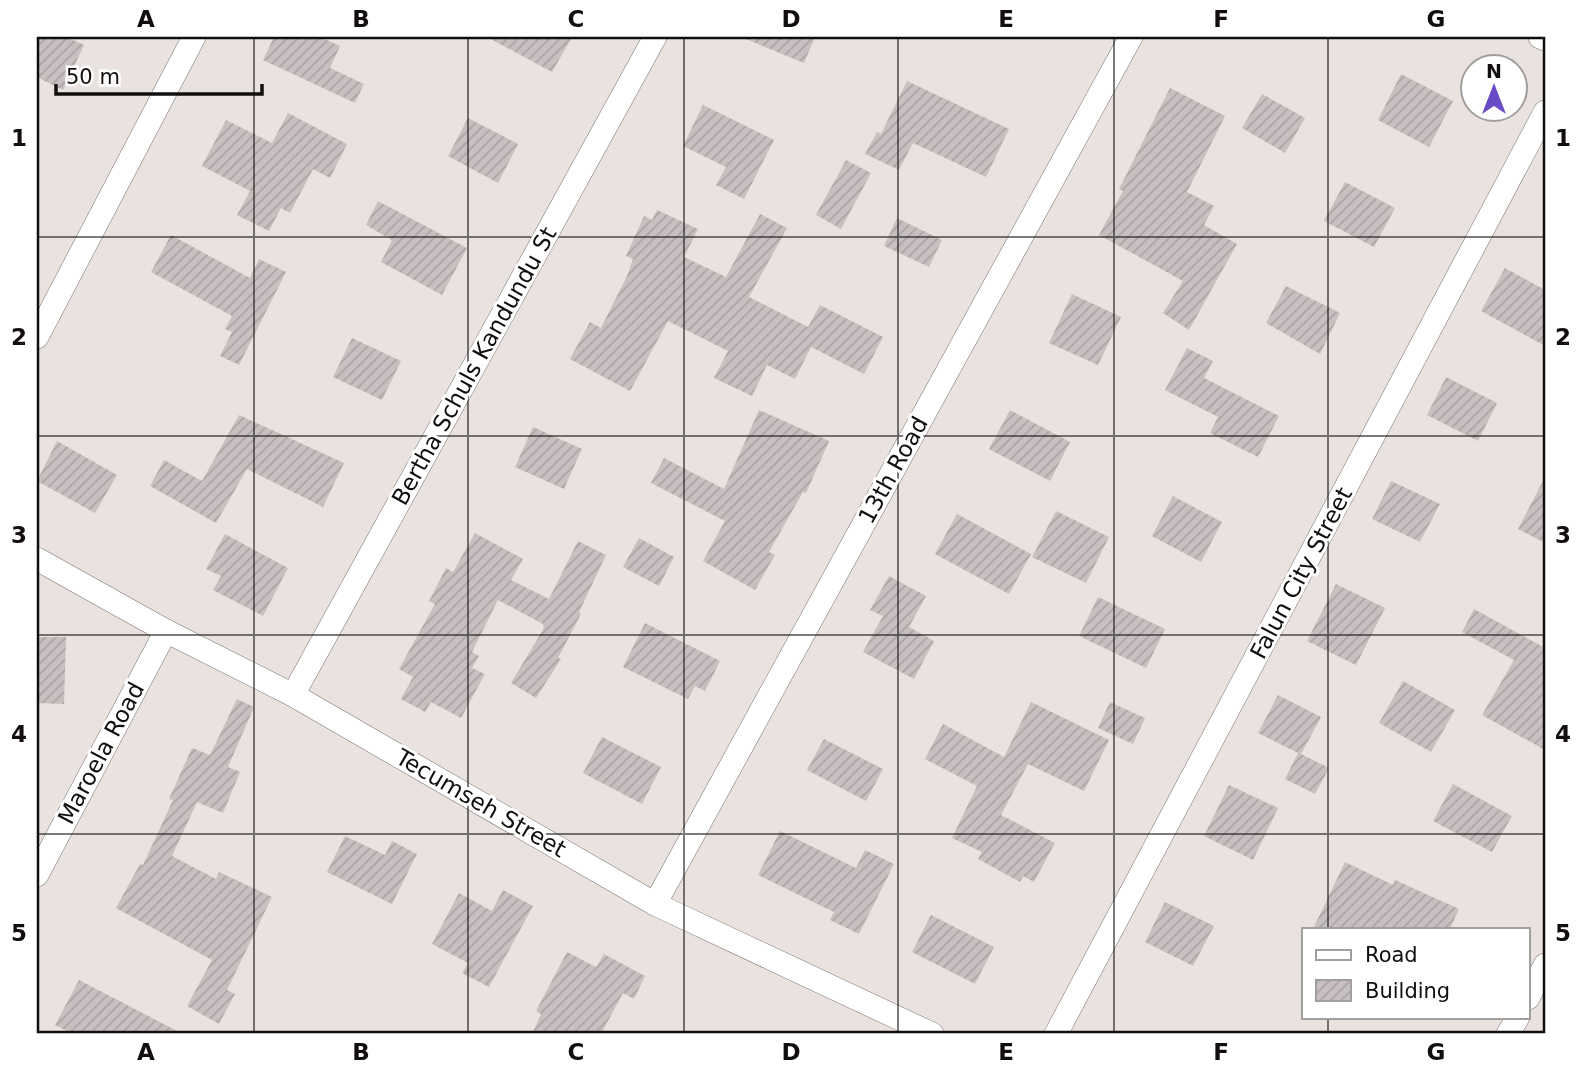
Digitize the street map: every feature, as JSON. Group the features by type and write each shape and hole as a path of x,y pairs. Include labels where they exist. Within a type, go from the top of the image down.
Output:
{"street":[{"path":"37,337 194,37"},
{"name":"Bertha Schuls Kandundu St","path":"293,695 655,37"},
{"name":"13th Road","path":"654,904 1131,37"},
{"name":"Falun City Street","path":"1056,1034 1545,112"},
{"name":"Tecumseh Street","path":"37,559 166,631 293,695 654,904 932,1034"},
{"name":"Maroela Road","path":"37,875 166,631"},
{"path":"1530,994 1545,965"},
{"path":"1508,1034 1517,1018"}],"building":[{"path":"37,37 67,37 84,45 63,90 37,77"},
{"path":"274,37 320,37 340,46 330,68 364,84 355,103 263,60"},
{"path":"487,37 572,37 552,72"},
{"path":"741,37 815,37 804,63"},
{"path":"1401,74 1453,101 1429,147 1378,120"},
{"path":"907,81 1009,129 986,177 913,143 899,170 865,154 877,132 881,134"},
{"path":"1170,88 1225,116 1187,192 1214,206 1204,225 1237,244 1189,330 1163,313 1183,281 1099,235 1123,191 1119,189"},
{"path":"1262,94 1305,118 1285,153 1242,128"},
{"path":"703,105 774,140 744,199 716,185 726,167 683,146"},
{"path":"288,113 347,144 330,178 313,169 290,213 281,208 269,231 237,215 250,191 202,166 226,120 272,143"},
{"path":"468,118 518,144 498,183 448,156"},
{"path":"846,160 871,173 841,229 816,215"},
{"path":"1345,182 1395,208 1374,247 1324,221"},
{"path":"378,201 467,248 442,295 381,262 392,240 366,225"},
{"path":"657,210 698,229 684,257 726,277 760,214 787,228 749,297 808,327 820,305 883,337 864,374 811,347 795,379 767,365 752,396 714,378 728,351 668,321 630,391 570,359 590,322 601,328 627,276 633,259 626,256 644,216 652,220"},
{"path":"897,218 942,240 929,267 884,246"},
{"path":"171,235 250,278 259,259 286,272 239,365 220,356 232,332 225,329 232,316 151,272"},
{"path":"1505,268 1545,290 1545,346 1481,311"},
{"path":"1286,286 1340,313 1320,354 1266,323"},
{"path":"1072,294 1121,317 1098,365 1049,343"},
{"path":"352,338 401,361 382,400 333,377"},
{"path":"1187,348 1213,361 1204,378 1279,416 1258,457 1210,433 1218,417 1165,390"},
{"path":"1446,377 1497,403 1478,441 1427,415"},
{"path":"759,410 829,441 806,493 803,492 769,552 775,555 755,590 703,561 725,521 651,483 664,458 724,489"},
{"path":"1010,410 1070,442 1050,481 989,449"},
{"path":"239,415 344,463 323,507 247,469 216,523 150,486 164,460 202,481"},
{"path":"533,427 582,449 564,489 515,467"},
{"path":"57,441 117,475 95,513 37,481"},
{"path":"1545,477 1545,543 1518,529"},
{"path":"1391,481 1440,504 1420,542 1372,519"},
{"path":"1173,496 1222,522 1201,562 1152,536"},
{"path":"1056,511 1109,537 1086,583 1032,557"},
{"path":"957,514 1031,554 1009,594 935,554"},
{"path":"475,533 523,559 511,580 549,599 578,541 606,555 579,612 581,614 558,658 561,659 536,698 511,683 544,628 543,624 498,600 472,652 479,656 472,668 485,674 461,718 431,702 425,712 401,699 413,677 399,669 435,604 429,601 446,568 453,572"},
{"path":"225,534 288,568 263,616 213,590 221,576 206,569"},
{"path":"639,538 674,557 659,586 623,567"},
{"path":"889,576 926,596 909,627 934,641 914,679 863,652 883,616 870,610"},
{"path":"1336,584 1385,608 1356,665 1307,641"},
{"path":"1098,597 1165,629 1146,668 1079,636"},
{"path":"1474,609 1545,648 1545,750 1482,715 1514,660 1462,632"},
{"path":"645,623 720,661 705,691 695,686 688,699 623,667"},
{"path":"37,637 66,637 64,704 37,703"},
{"path":"1403,681 1455,710 1431,752 1379,723"},
{"path":"1278,695 1321,717 1301,754 1329,768 1315,794 1285,779 1298,753 1258,733"},
{"path":"237,699 254,707 228,767 240,772 223,813 197,802 172,856 216,879 219,872 272,897 227,990 235,994 219,1024 187,1006 212,960 116,908 140,864 143,865 173,800 169,799 192,748 210,755"},
{"path":"1031,702 1109,740 1084,791 1028,764 1001,815 1055,843 1034,882 1023,876 1020,882 978,859 982,852 952,838 977,786 925,759 943,724 1004,757"},
{"path":"1110,702 1145,718 1133,744 1098,728"},
{"path":"602,737 661,767 642,804 583,773"},
{"path":"824,739 883,769 866,801 807,770"},
{"path":"1453,784 1512,816 1492,852 1433,821"},
{"path":"1229,785 1278,808 1253,860 1204,836"},
{"path":"780,831 856,868 865,850 894,864 859,934 830,920 834,912 758,875"},
{"path":"345,836 385,855 392,841 417,854 392,904 327,872"},
{"path":"1345,862 1393,885 1395,880 1459,909 1450,928 1313,928"},
{"path":"503,890 533,906 489,987 462,973 468,963 432,944 459,893 492,911"},
{"path":"1165,902 1214,926 1193,966 1145,942"},
{"path":"931,915 994,947 975,984 912,952"},
{"path":"567,952 596,967 604,954 645,976 634,999 623,993 601,1034 532,1034 541,1014 536,1011"},
{"path":"79,980 183,1034 73,1034 55,1025"}]}
